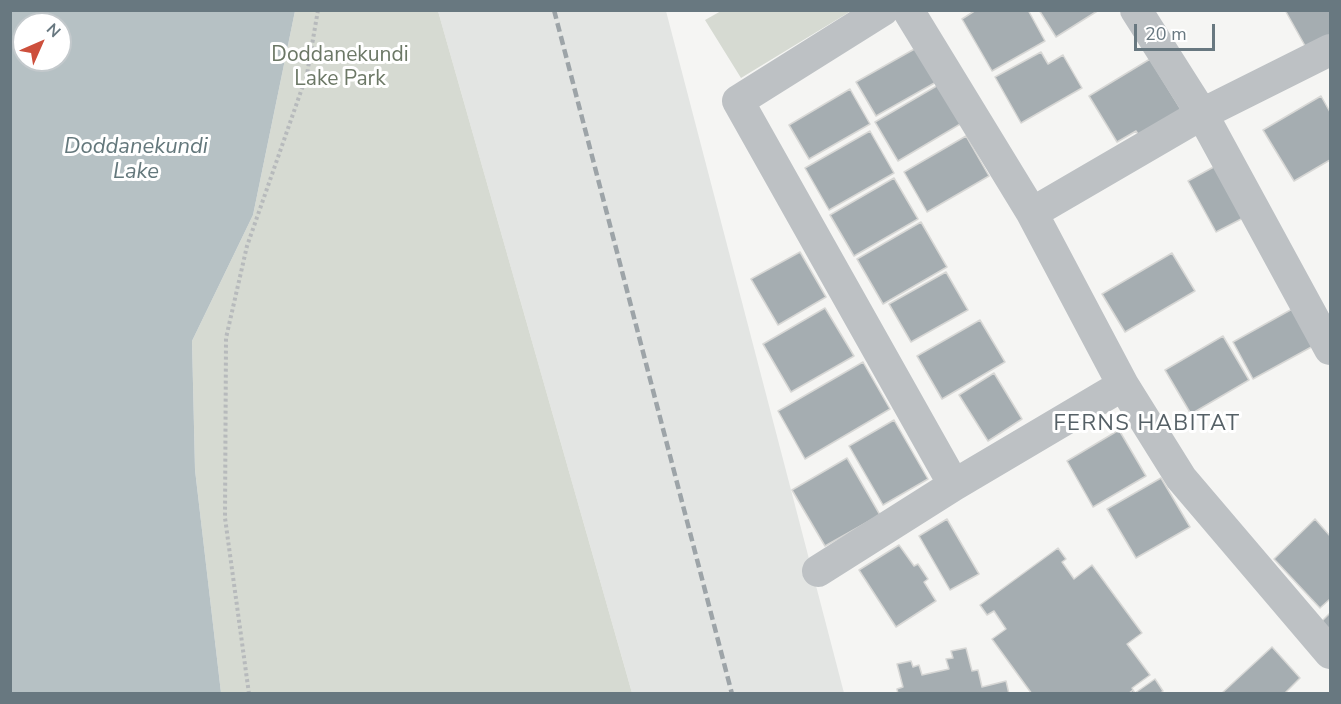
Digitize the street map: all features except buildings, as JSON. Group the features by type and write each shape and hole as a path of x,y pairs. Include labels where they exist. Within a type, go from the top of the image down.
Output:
{"street":[{"path":"883,10 738,101 954,485"},
{"path":"908,10 1032,213 1123,385 1181,478 1330,653"},
{"path":"1136,10 1202,114 1330,349"},
{"path":"1032,213 1202,114 1330,50"},
{"path":"818,571 954,485 1123,385"}],"path":[{"path":"249,693 225,518 226,338 247,246 307,74 318,10"}],"shaded area":[{"path":"438,11 666,11 844,693 632,693"}],"green space":[{"name":"Doddanekundi Lake Park","path":"295,11 438,11 632,693 221,693 195,470 192,341 253,215"},
{"path":"721,11 851,11 741,78 705,20"}],"water":[{"name":"Doddanekundi Lake","path":"10,11 295,11 253,215 192,341 195,470 221,693 11,693"}],"railway":[{"path":"554,10 732,694"}],"district":[{"name":"FERNS HABITAT","path":"1147,425"}]}
